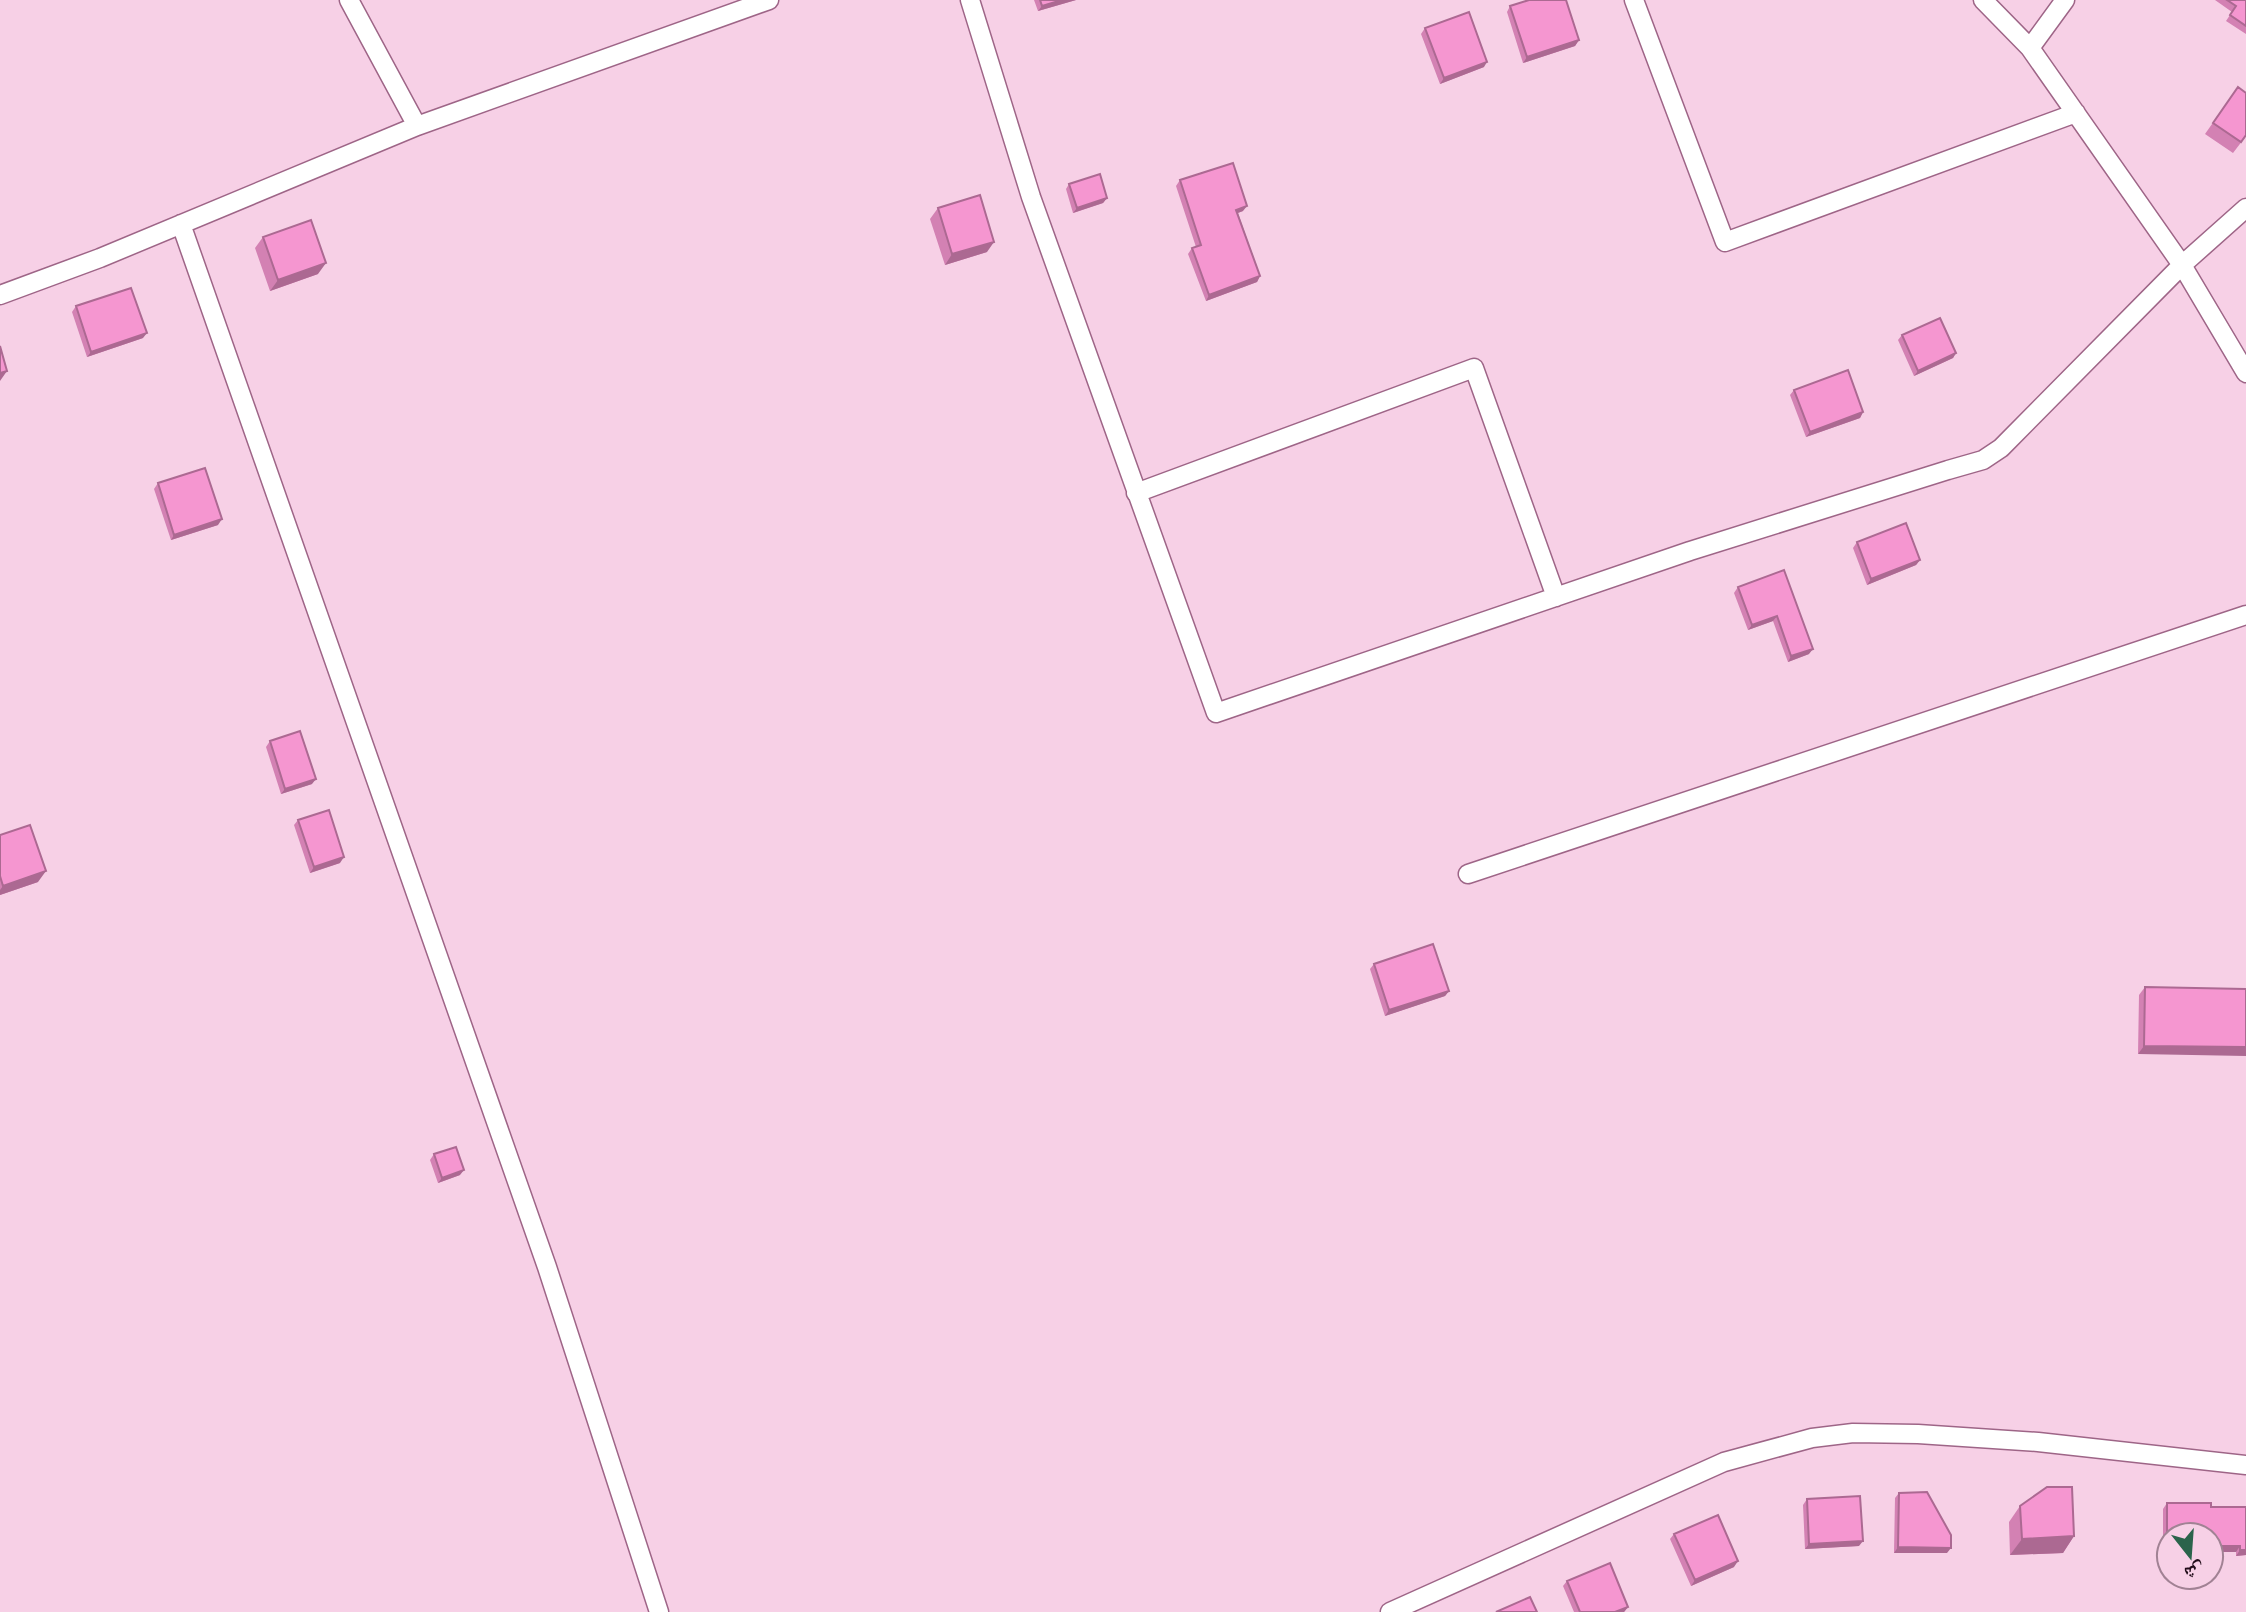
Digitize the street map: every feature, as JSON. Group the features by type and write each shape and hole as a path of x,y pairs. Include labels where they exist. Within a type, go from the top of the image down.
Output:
{"street":[{"path":"349,0 417,126"},
{"path":"0,295 181,224 417,126 769,0"},
{"path":"970,0 1031,197 1216,713 1703,547 1983,460 2001,448 2182,264 2246,208"},
{"path":"1634,0 1725,242 2076,113"},
{"path":"1983,0 2030,48 2076,113 2182,264 2246,373"},
{"path":"2030,48 2065,0"},
{"path":"181,224 547,1267 659,1612"},
{"path":"1136,493 1474,368 1556,597"},
{"path":"1468,874 2246,615"},
{"path":"1390,1612 1724,1462 1812,1438 1853,1433 1944,1436 2038,1442 2246,1465"}],"building":[{"path":"1040,0 1062,0 1042,6"},
{"path":"1529,0 1566,0 1579,40 1527,57 1510,6"},
{"path":"2227,0 2246,0 2246,26 2230,15 2236,6"},
{"path":"1469,12 1487,62 1444,78 1425,28"},
{"path":"2238,87 2246,93 2246,135 2241,142 2213,123"},
{"path":"1233,163 1247,206 1236,210 1260,276 1209,295 1192,248 1201,245 1180,180"},
{"path":"1100,174 1107,198 1077,208 1069,184"},
{"path":"980,195 994,242 952,254 938,208"},
{"path":"311,220 326,263 278,280 263,237"},
{"path":"131,288 147,333 91,352 76,306"},
{"path":"1940,318 1956,353 1918,371 1902,335"},
{"path":"0,346 7,371 0,373"},
{"path":"1848,370 1863,412 1810,432 1794,390"},
{"path":"205,468 222,519 174,535 158,483"},
{"path":"1906,523 1920,560 1871,579 1857,542"},
{"path":"1784,570 1813,649 1791,656 1777,616 1752,625 1738,587"},
{"path":"300,731 316,779 285,789 270,741"},
{"path":"329,810 344,857 314,867 298,820"},
{"path":"30,825 46,871 3,886 0,876 0,835"},
{"path":"1433,944 1449,991 1389,1010 1374,964"},
{"path":"2145,987 2246,989 2246,1047 2144,1046"},
{"path":"456,1147 464,1170 442,1178 434,1154"},
{"path":"2047,1487 2072,1487 2074,1536 2022,1539 2020,1506"},
{"path":"1927,1492 1951,1535 1951,1548 1898,1547 1899,1493"},
{"path":"1860,1496 1863,1541 1809,1544 1807,1499"},
{"path":"2167,1503 2211,1503 2211,1507 2246,1507 2246,1550 2240,1550 2240,1546 2225,1546 2225,1521 2167,1521"},
{"path":"1718,1515 1738,1561 1695,1580 1674,1534"},
{"path":"1610,1563 1628,1607 1615,1612 1580,1612 1567,1581"},
{"path":"1530,1597 1537,1612 1496,1612"}]}
